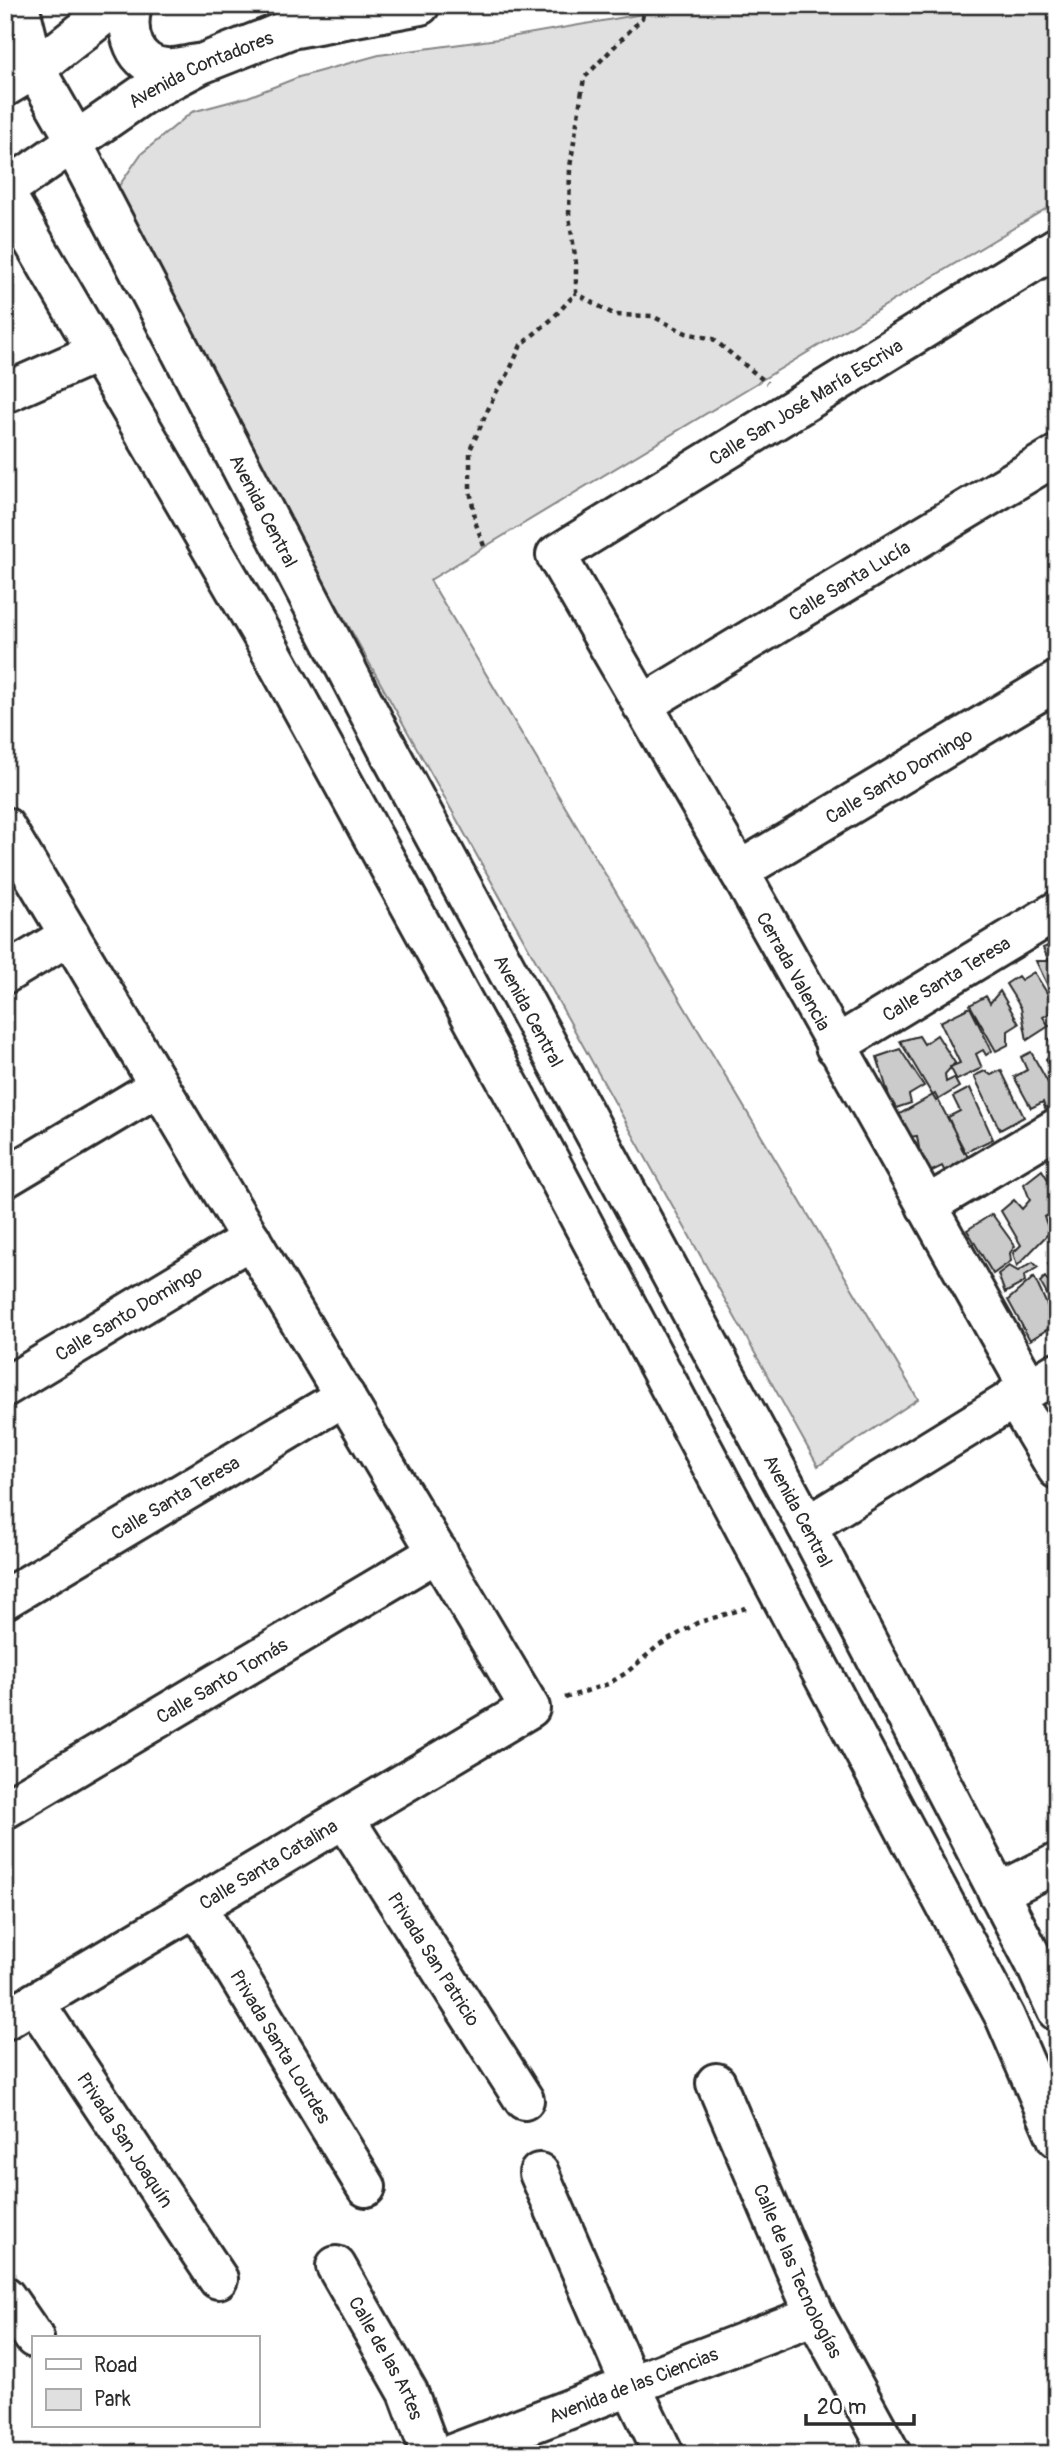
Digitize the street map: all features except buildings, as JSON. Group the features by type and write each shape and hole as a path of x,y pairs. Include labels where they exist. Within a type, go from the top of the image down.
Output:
{"street":[{"name":"Avenida Central","path":"19,5 20,78 70,130 72,142 397,767 807,1526 1035,1963 1057,2011"},
{"name":"Avenida Contadores","path":"5,191 142,95 201,64 290,29 420,5"},
{"path":"20,78 113,7 129,32 136,52 149,63 165,68 201,64"},
{"path":"5,191 302,707 514,1096 1005,2017 1057,2138"},
{"name":"Calle San José María Escriva","path":"556,555 1057,247"},
{"path":"5,393 98,352"},
{"name":"Calle Santa Lucía","path":"642,705 1057,455"},
{"name":"Cerrada Valencia","path":"556,555 739,872 926,1206 1033,1386 1057,1469"},
{"name":"Calle Santo Domingo","path":"739,872 1057,681"},
{"path":"5,827 530,1708"},
{"name":"Calle Santa Teresa","path":"835,1046 1057,911"},
{"path":"5,974 70,935"},
{"path":"5,1178 159,1086"},
{"path":"926,1206 1057,1128"},
{"name":"Calle Santo Domingo","path":"5,1387 251,1239"},
{"path":"807,1526 1033,1386"},
{"name":"Calle Santa Teresa","path":"5,1599 345,1396"},
{"name":"Calle Santo Tomás","path":"5,1809 438,1552"},
{"name":"Calle Santa Catalina","path":"20,2011 530,1708"},
{"name":"Privada San Patricio","path":"345,1819 524,2100"},
{"path":"998,1893 1057,1863"},
{"name":"Privada Santa Lourdes","path":"197,1906 366,2187"},
{"name":"Privada San Joaquín","path":"20,2011 218,2279"},
{"name":"Calle de las Tecnologías","path":"716,2083 815,2315 891,2454"},
{"path":"539,2173 631,2386 664,2454"},
{"name":"Calle de las Artes","path":"336,2266 408,2392 431,2454"},
{"path":"5,2296 33,2336"},
{"name":"Avenida de las Ciencias","path":"452,2454 815,2315"}],"path":[{"path":"484,546 476,524 470,490 470,450 521,345 552,319 576,293 576,263 569,216 570,167 584,78 642,19 646,5"},
{"path":"576,293 615,315 652,316 687,332 713,339 764,378 788,413"},
{"path":"530,1708 608,1684 626,1673 658,1646 697,1623 782,1598"}],"green space":[{"path":"676,5 1057,5 1057,202 430,580 918,1399 818,1466 110,199 141,154 192,112 248,97 299,77 379,55 498,39 654,12"}]}
